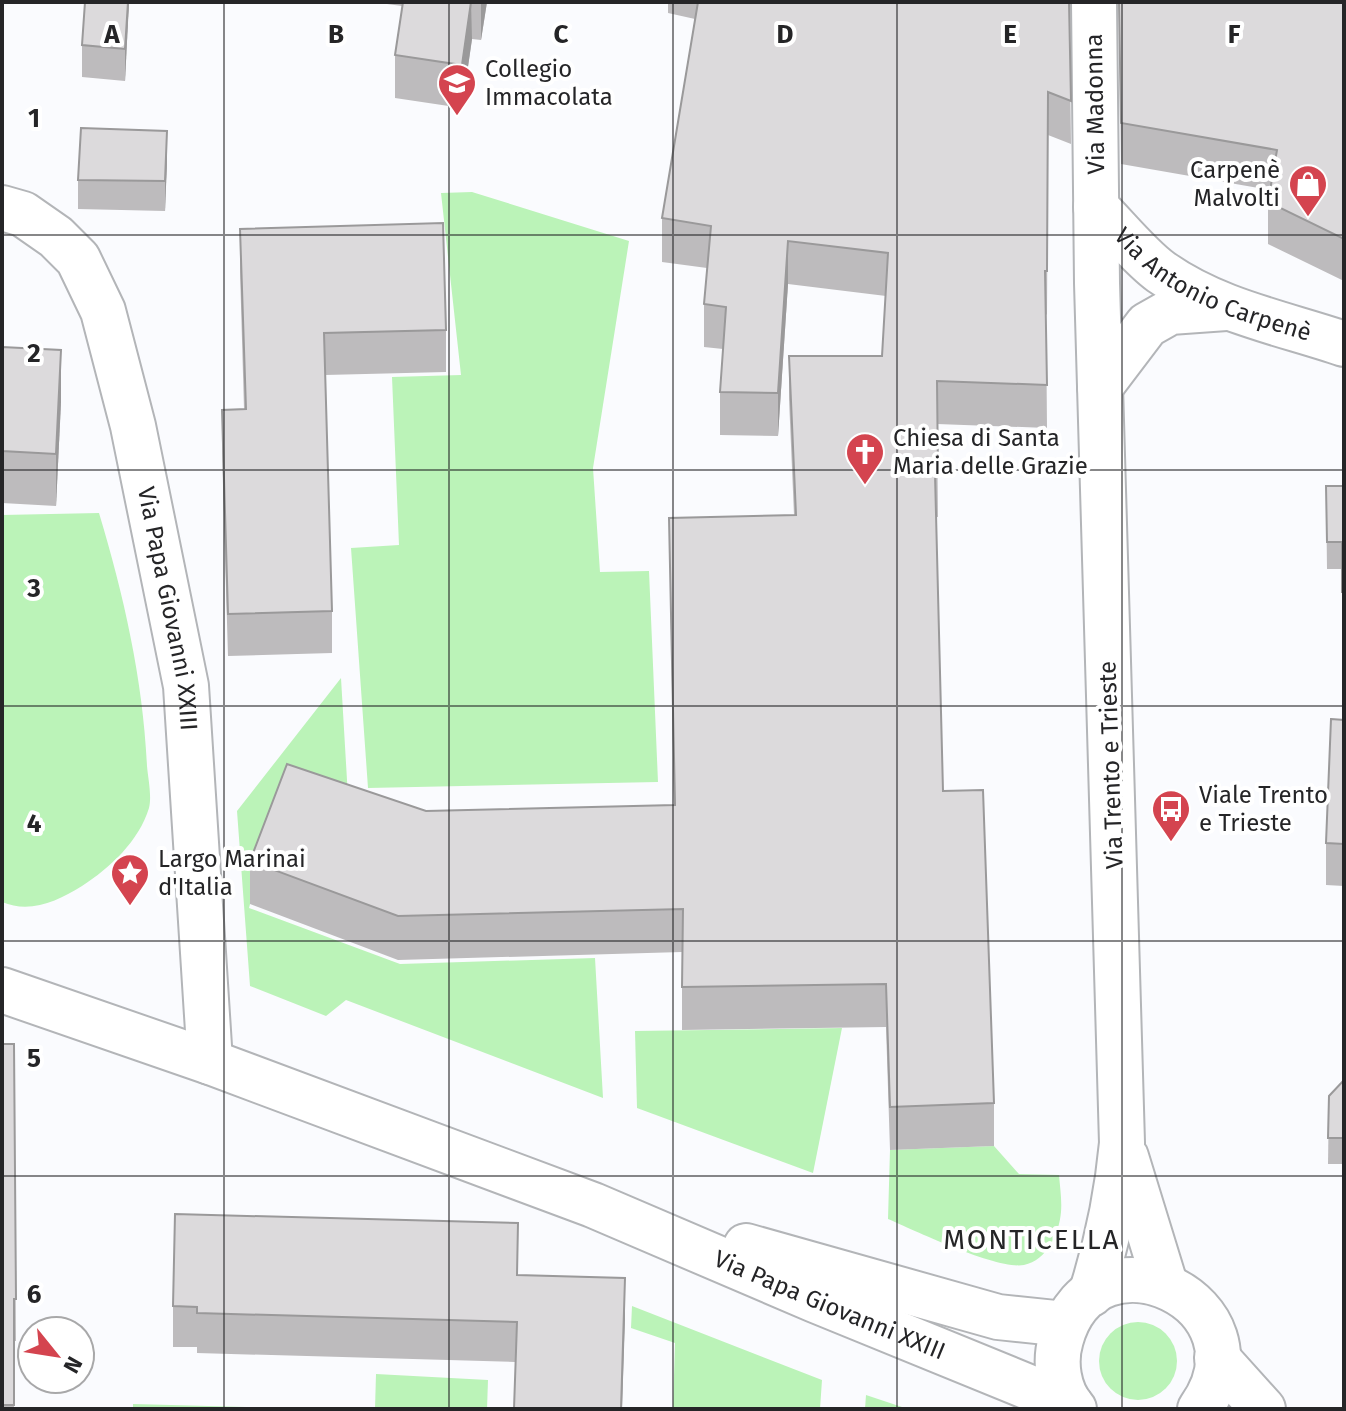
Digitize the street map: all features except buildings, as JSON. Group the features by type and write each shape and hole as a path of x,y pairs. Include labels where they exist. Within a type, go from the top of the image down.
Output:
{"street":[{"name":"Via Madonna","path":"1094,2 1096,207"},
{"name":"Via Antonio Carpenè","path":"1096,207 1158,270 1226,308 1344,344"},
{"name":"Via Trento e Trieste","path":"1072,1406 1059,1378 1057,1351 1106,1245 1117,1193 1122,1143 1096,207"},
{"name":"Via Papa Giovanni XXIII","path":"2,208 23,214 56,237 78,259 103,311 133,426 186,686 210,1062"},
{"path":"1100,387 1147,325 1170,312 1226,308"},
{"name":"Via Papa Giovanni XXIII","path":"2,990 210,1062 593,1205 1072,1406"},
{"name":"Via Trento e Trieste","path":"1122,1143 1165,1284"},
{"name":"Via Papa Giovanni XXIII","path":"593,1205 988,1315 1030,1323 1078,1309"},
{"path":"1078,1309 1109,1284 1128,1280 1165,1284 1186,1296 1202,1313 1213,1335 1217,1358 1215,1379 1200,1409"},
{"path":"1217,1358 1263,1409"}],"green space":[{"path":"472,192 629,241 593,468 600,572 649,571 658,782 368,788 351,548 399,545 392,377 461,375 441,193"},
{"path":"99,513 137,670 145,734 149,808 131,842 93,879 54,901 23,907 12,905 2,902 2,515"},
{"path":"341,678 350,831 250,904 249,908 400,964 595,958 603,1098 346,1000 326,1016 250,986 237,811"},
{"path":"842,1028 813,1173 637,1108 635,1031"},
{"path":"994,1146 1019,1174 1059,1175 1060,1220 1050,1245 1039,1258 1024,1265 995,1262 888,1219 890,1150"},
{"path":"632,1306 822,1380 820,1409 673,1409 675,1343 631,1328"},
{"path":"1138,1322 1153,1325 1166,1333 1174,1346 1177,1361 1174,1376 1166,1389 1153,1397 1138,1400 1123,1397 1110,1389 1102,1376 1099,1361 1102,1346 1110,1333 1123,1325"},
{"path":"376,1374 488,1380 487,1409 375,1409"},
{"path":"866,1395 908,1409 865,1409"},
{"path":"133,1404 316,1409 133,1409"}],"place":[{"name":"Collegio Immacolata","path":"457,117"},
{"name":"Carpenè Malvolti","path":"1308,218"},
{"name":"Chiesa di Santa Maria delle Grazie","path":"865,486"},
{"name":"Viale Trento e Trieste","path":"1171,843"},
{"name":"Largo Marinai d'Italia","path":"130,907"}],"district":[{"name":"MONTICELLA","path":"1032,1239"}]}
